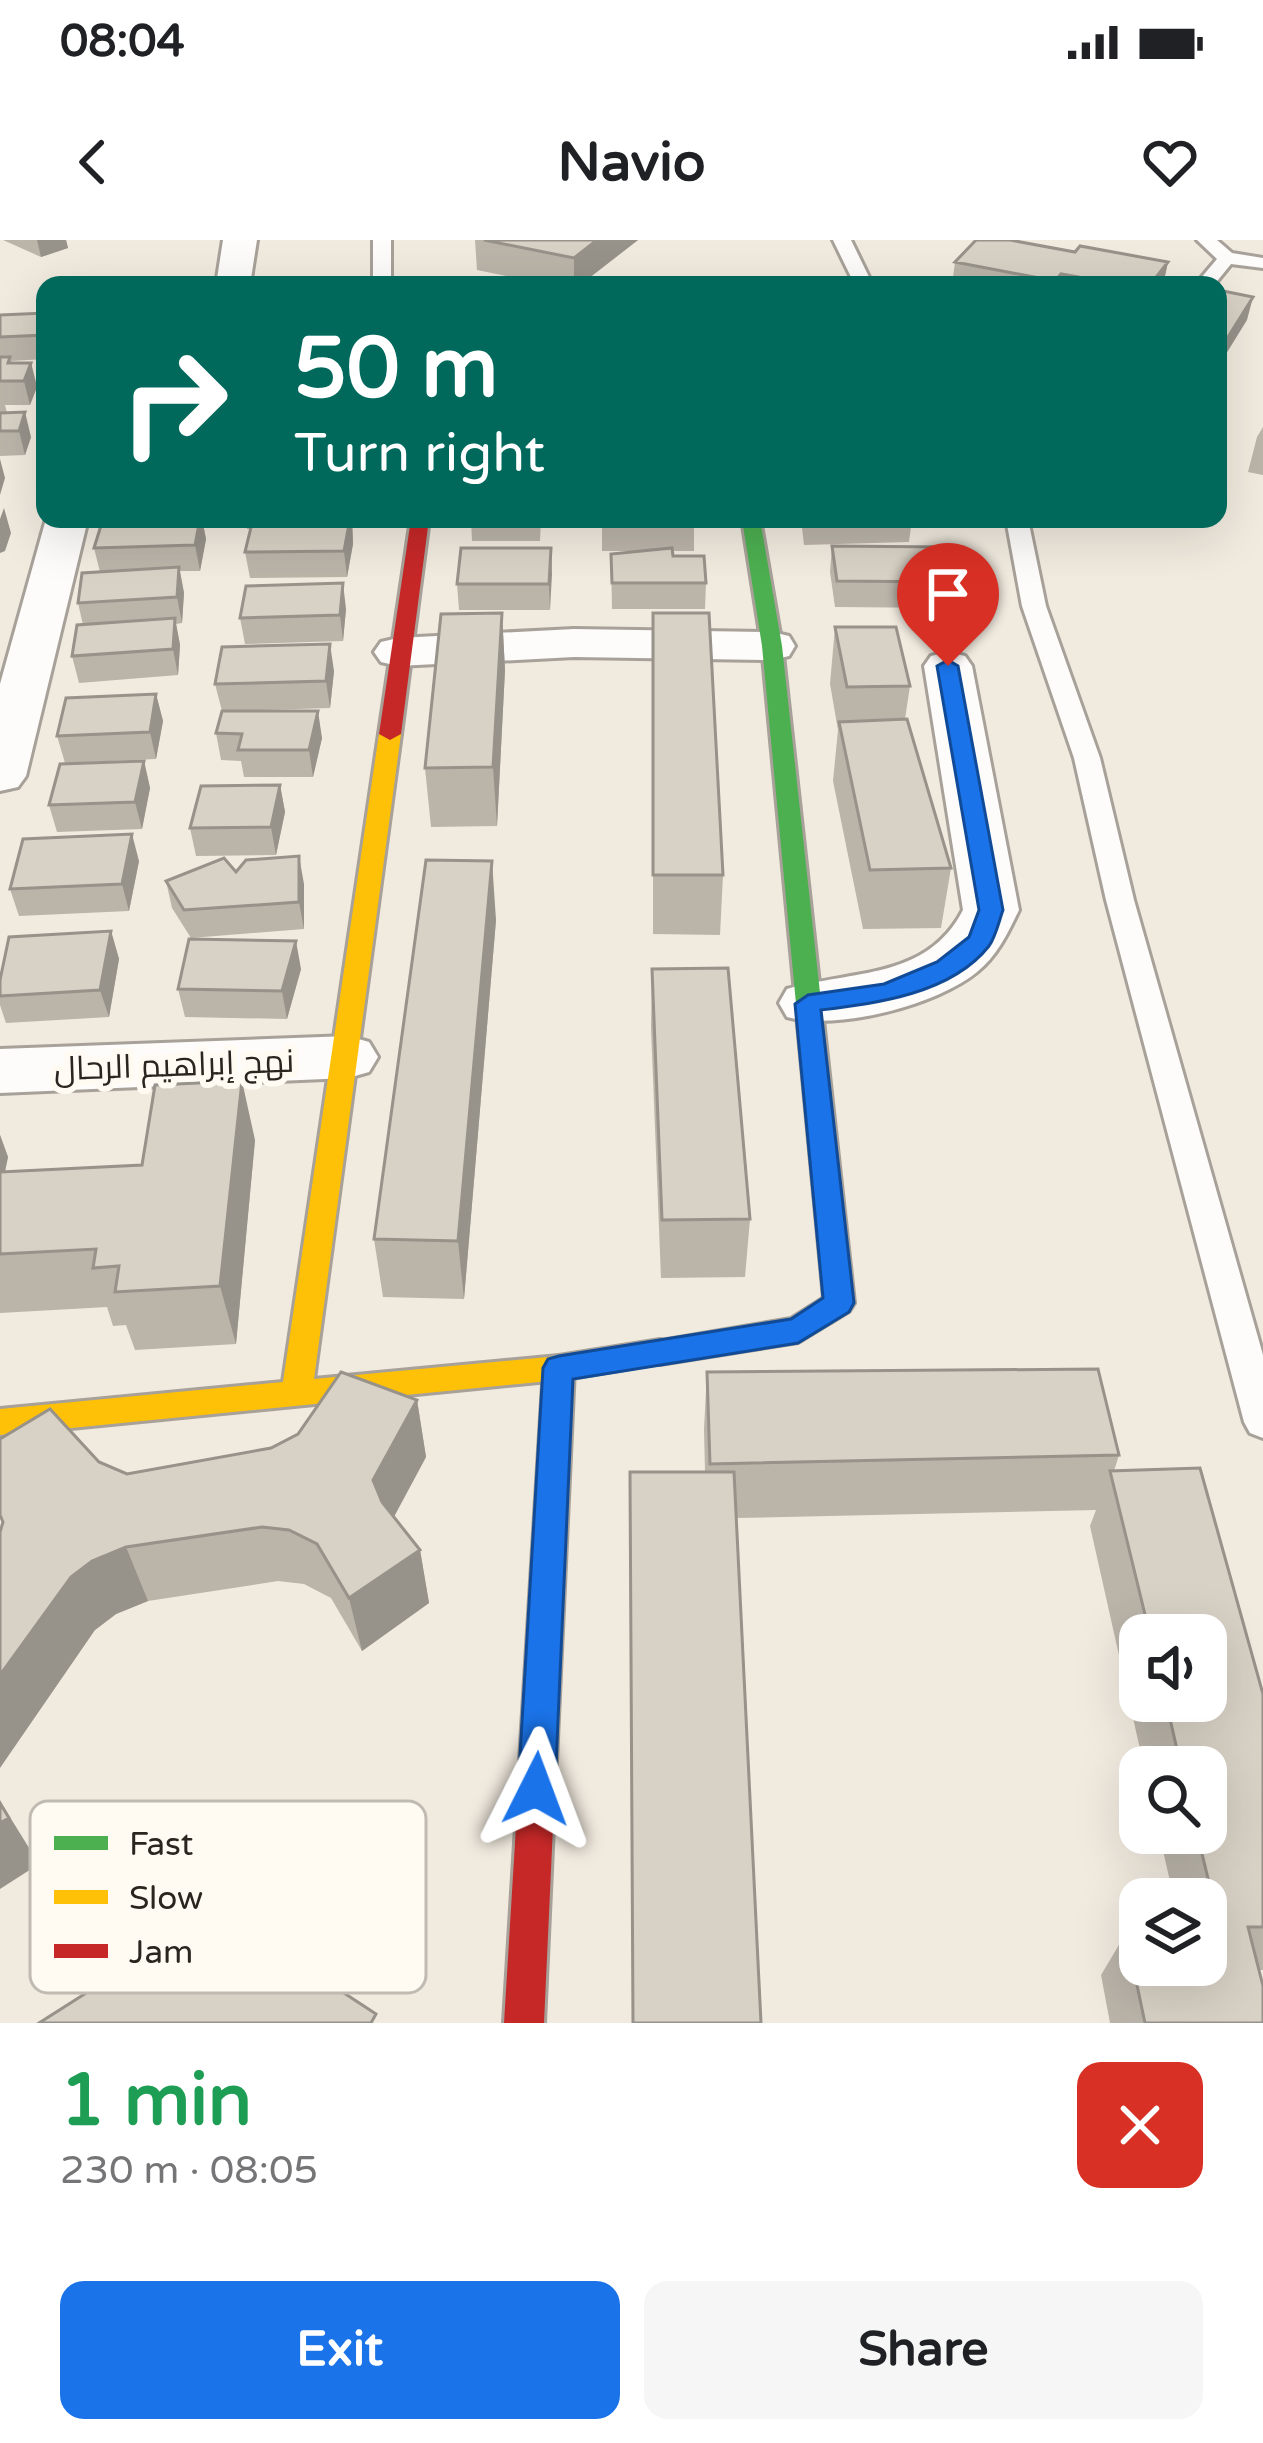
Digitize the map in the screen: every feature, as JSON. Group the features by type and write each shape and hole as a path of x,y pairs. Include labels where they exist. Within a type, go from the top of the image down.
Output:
{"street":[{"path":"234,276 240,240"},
{"path":"0,776 66,528"},
{"path":"297,1394 348,1057 398,652 419,528"},
{"path":"0,1422 559,1368 798,1330 839,1303 772,646 752,528"},
{"path":"398,652 574,643 772,646"},
{"path":"808,1004 888,992 946,968 980,941 991,910 948,666"},
{"name":"نهج إبراهيم الرحال","path":"0,1071 348,1057"},
{"path":"524,2023 559,1368"}],"lane":[{"path":"382,240 382,276"},
{"path":"842,240 860,276"},
{"path":"1206,240 1227,258 1263,263"},
{"path":"1212,276 1227,258"},
{"path":"1019,528 1034,606 1088,758 1120,900 1263,1422"}],"building":[{"path":"484,240 597,240 574,258"},
{"path":"976,240 1010,240 1075,252 1080,246 1168,262 1157,276 1029,276 955,262"},
{"path":"1227,292 1253,297 1227,339"},
{"path":"36,313 36,335 0,337 0,315"},
{"path":"0,357 10,357 8,363 31,363 24,381 0,381"},
{"path":"25,412 19,431 0,431 0,413"},
{"path":"100,528 198,528 195,545 94,548"},
{"path":"251,528 348,528 344,551 245,552"},
{"path":"832,546 945,547 953,582 837,581"},
{"path":"461,548 551,548 549,584 457,584"},
{"path":"672,548 673,556 704,556 706,583 612,583 611,554"},
{"path":"179,567 177,597 78,603 82,573"},
{"path":"343,583 340,615 240,618 246,586"},
{"path":"502,613 493,767 425,768 441,614"},
{"path":"653,613 709,613 723,875 653,875"},
{"path":"175,618 173,649 72,656 77,625"},
{"path":"835,627 896,627 910,686 847,687"},
{"path":"330,644 326,681 215,684 222,647"},
{"path":"156,694 150,732 57,736 66,698"},
{"path":"222,711 318,711 309,750 238,750 242,734 216,733"},
{"path":"907,719 951,868 870,870 839,722"},
{"path":"144,761 135,802 49,805 60,764"},
{"path":"280,785 271,827 190,828 201,786"},
{"path":"132,834 122,884 10,889 23,839"},
{"path":"299,856 299,902 184,910 166,881 224,858 236,872 246,860"},
{"path":"426,860 492,861 458,1241 374,1239"},
{"path":"111,931 100,990 0,996 9,937"},
{"path":"189,939 296,941 282,991 178,989"},
{"path":"728,968 750,1219 662,1220 652,969"},
{"path":"242,1081 220,1286 115,1292 119,1266 93,1268 96,1249 0,1254 0,1172 142,1165 155,1085"},
{"path":"1098,1369 1119,1455 710,1464 707,1372"},
{"path":"341,1372 417,1400 373,1480 382,1502 420,1550 349,1598 317,1544 289,1530 262,1527 126,1547 92,1561 71,1577 0,1675 0,1439 50,1409 99,1462 127,1474 271,1448 298,1434"},
{"path":"1200,1468 1263,1694 1263,1927 1248,1927 1263,1986 1263,2023 1145,2023 1137,1986 1227,1986 1227,1878 1208,1878 1202,1854 1227,1854 1227,1746 1176,1746 1171,1722 1227,1722 1227,1614 1145,1614 1110,1471"},
{"path":"630,1472 734,1472 761,2023 633,2023"},
{"path":"86,1993 344,1993 376,2014 371,2023 39,2023"}],"traffic: fast":[{"path":"660,1352 798,1330 839,1303 772,646 752,528"}],"traffic: slow":[{"path":"297,1393 390,734"},
{"path":"0,1422 559,1368 660,1352"}],"traffic: jam":[{"path":"390,734 419,528"},
{"path":"524,2023 559,1368"}],"route":[{"path":"536,1789 559,1368 798,1330 839,1303 808,1004 888,992 946,968 980,941 991,910 948,666"}]}
